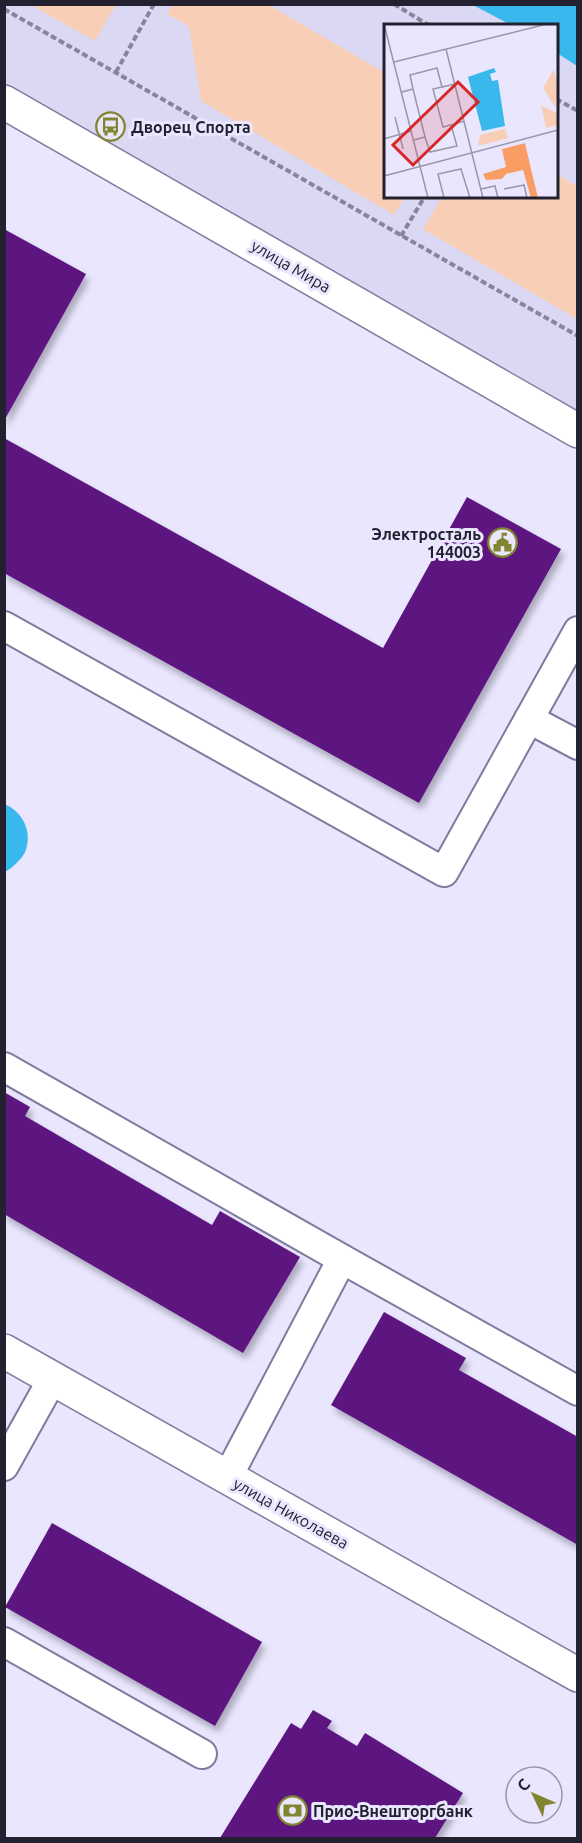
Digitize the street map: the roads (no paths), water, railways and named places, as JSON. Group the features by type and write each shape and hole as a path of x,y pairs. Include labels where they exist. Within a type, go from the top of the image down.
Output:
{"main road":[{"name":"улица Мира","path":"4,102 578,431"},
{"name":"улица Николаева","path":"4,1351 578,1675"}],"lane":[{"path":"4,626 444,872 578,631"},
{"path":"529,719 578,745"},
{"path":"4,1066 578,1391"},
{"path":"227,1478 342,1259"},
{"path":"4,1466 53,1378"},
{"path":"4,1642 202,1754"}],"water":[{"path":"473,5 577,5 577,66 558,54 558,24 509,24"},
{"path":"4,804 11,807 21,817 28,837 24,855 5,872"}],"place":[{"name":"Дворец Спорта","path":"110,127"},
{"name":"Электросталь 144003","path":"502,543"},
{"name":"Прио-Внешторгбанк","path":"292,1811"}]}
